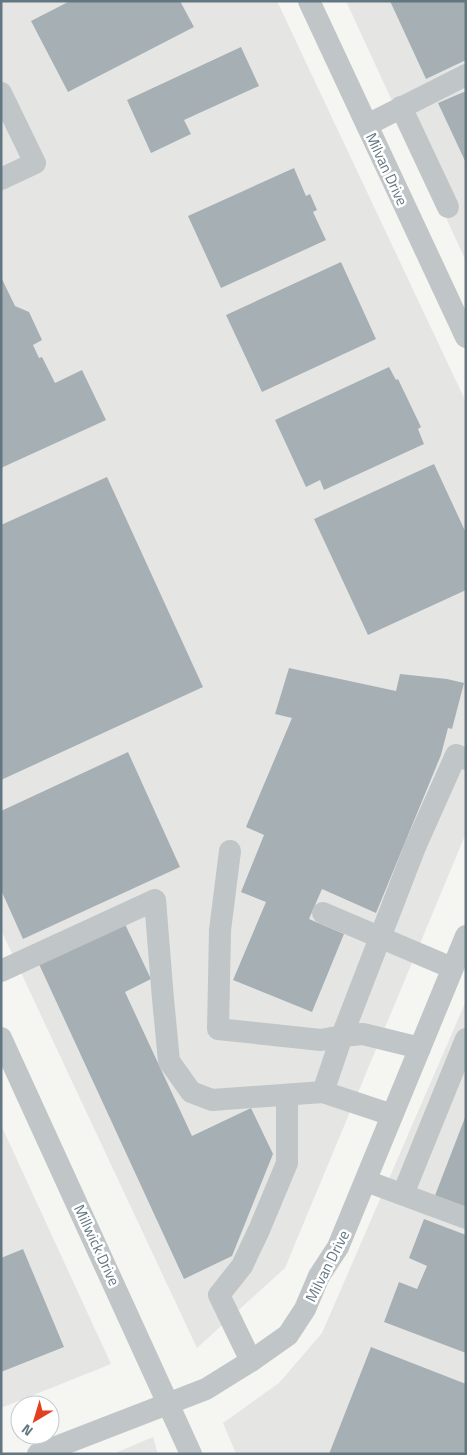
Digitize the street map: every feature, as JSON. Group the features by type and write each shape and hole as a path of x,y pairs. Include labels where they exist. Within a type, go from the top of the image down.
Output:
{"street":[{"name":"Milvan Drive","path":"309,1 466,337"},
{"path":"367,125 466,76"},
{"path":"1,93 35,163 1,179"},
{"path":"401,107 448,207"},
{"path":"323,1092 342,1036 415,848 456,755 466,760"},
{"path":"230,851 220,930 218,1029 321,1040 363,1034 420,1048"},
{"path":"1,971 155,900 169,1061 191,1092 212,1100 323,1092 392,1115"},
{"path":"324,913 452,968"},
{"name":"Milvan Drive","path":"38,1454 83,1446 168,1402 206,1389 288,1336 301,1317 319,1276 338,1247 466,936"},
{"name":"Millwick Drive","path":"1,1038 191,1454"},
{"path":"403,1194 466,1039"},
{"path":"251,1361 219,1295 242,1266 287,1163 287,1095"},
{"path":"366,1181 466,1218"}],"shaded area":[{"path":"1,1 277,1 466,402 466,833 285,1268 197,1348 1,930"},
{"path":"346,1 466,1 466,261"},
{"path":"466,1001 466,1454 236,1454 223,1423 279,1383 322,1333"},
{"path":"1,1125 111,1364 34,1395 10,1395 10,1404 1,1408"},
{"path":"153,1437 158,1454 113,1454"}],"building":[{"path":"70,1 180,1 194,27 68,92 31,21"},
{"path":"390,1 466,1 466,60 426,79"},
{"path":"241,47 259,86 184,120 191,134 151,153 127,100"},
{"path":"466,91 466,163 438,103"},
{"path":"294,168 306,196 310,194 317,210 313,212 326,240 221,288 188,216"},
{"path":"341,262 376,339 262,392 226,315"},
{"path":"1,277 15,306 29,312 42,340 33,345 39,358 42,357 55,383 82,370 106,420 1,468"},
{"path":"389,367 396,380 398,379 421,427 418,429 424,444 324,490 320,480 306,487 275,420"},
{"path":"434,464 466,533 466,590 368,635 314,519"},
{"path":"107,477 203,687 1,780 1,525"},
{"path":"289,668 396,691 400,674 447,679 464,683 452,729 448,728 441,755 376,913 322,889 309,919 344,934 312,1012 233,980 266,902 241,892 264,835 246,827 292,718 275,714"},
{"path":"128,752 180,867 23,939 1,890 1,811"},
{"path":"124,922 151,979 125,992 192,1136 251,1108 273,1154 232,1256 184,1279 38,962"},
{"path":"466,1115 466,1210 434,1198"},
{"path":"424,1219 466,1235 466,1353 384,1322 399,1282 417,1289 427,1266 409,1258"},
{"path":"23,1249 64,1347 1,1372 1,1258"},
{"path":"371,1347 466,1384 466,1454 329,1454"}]}
